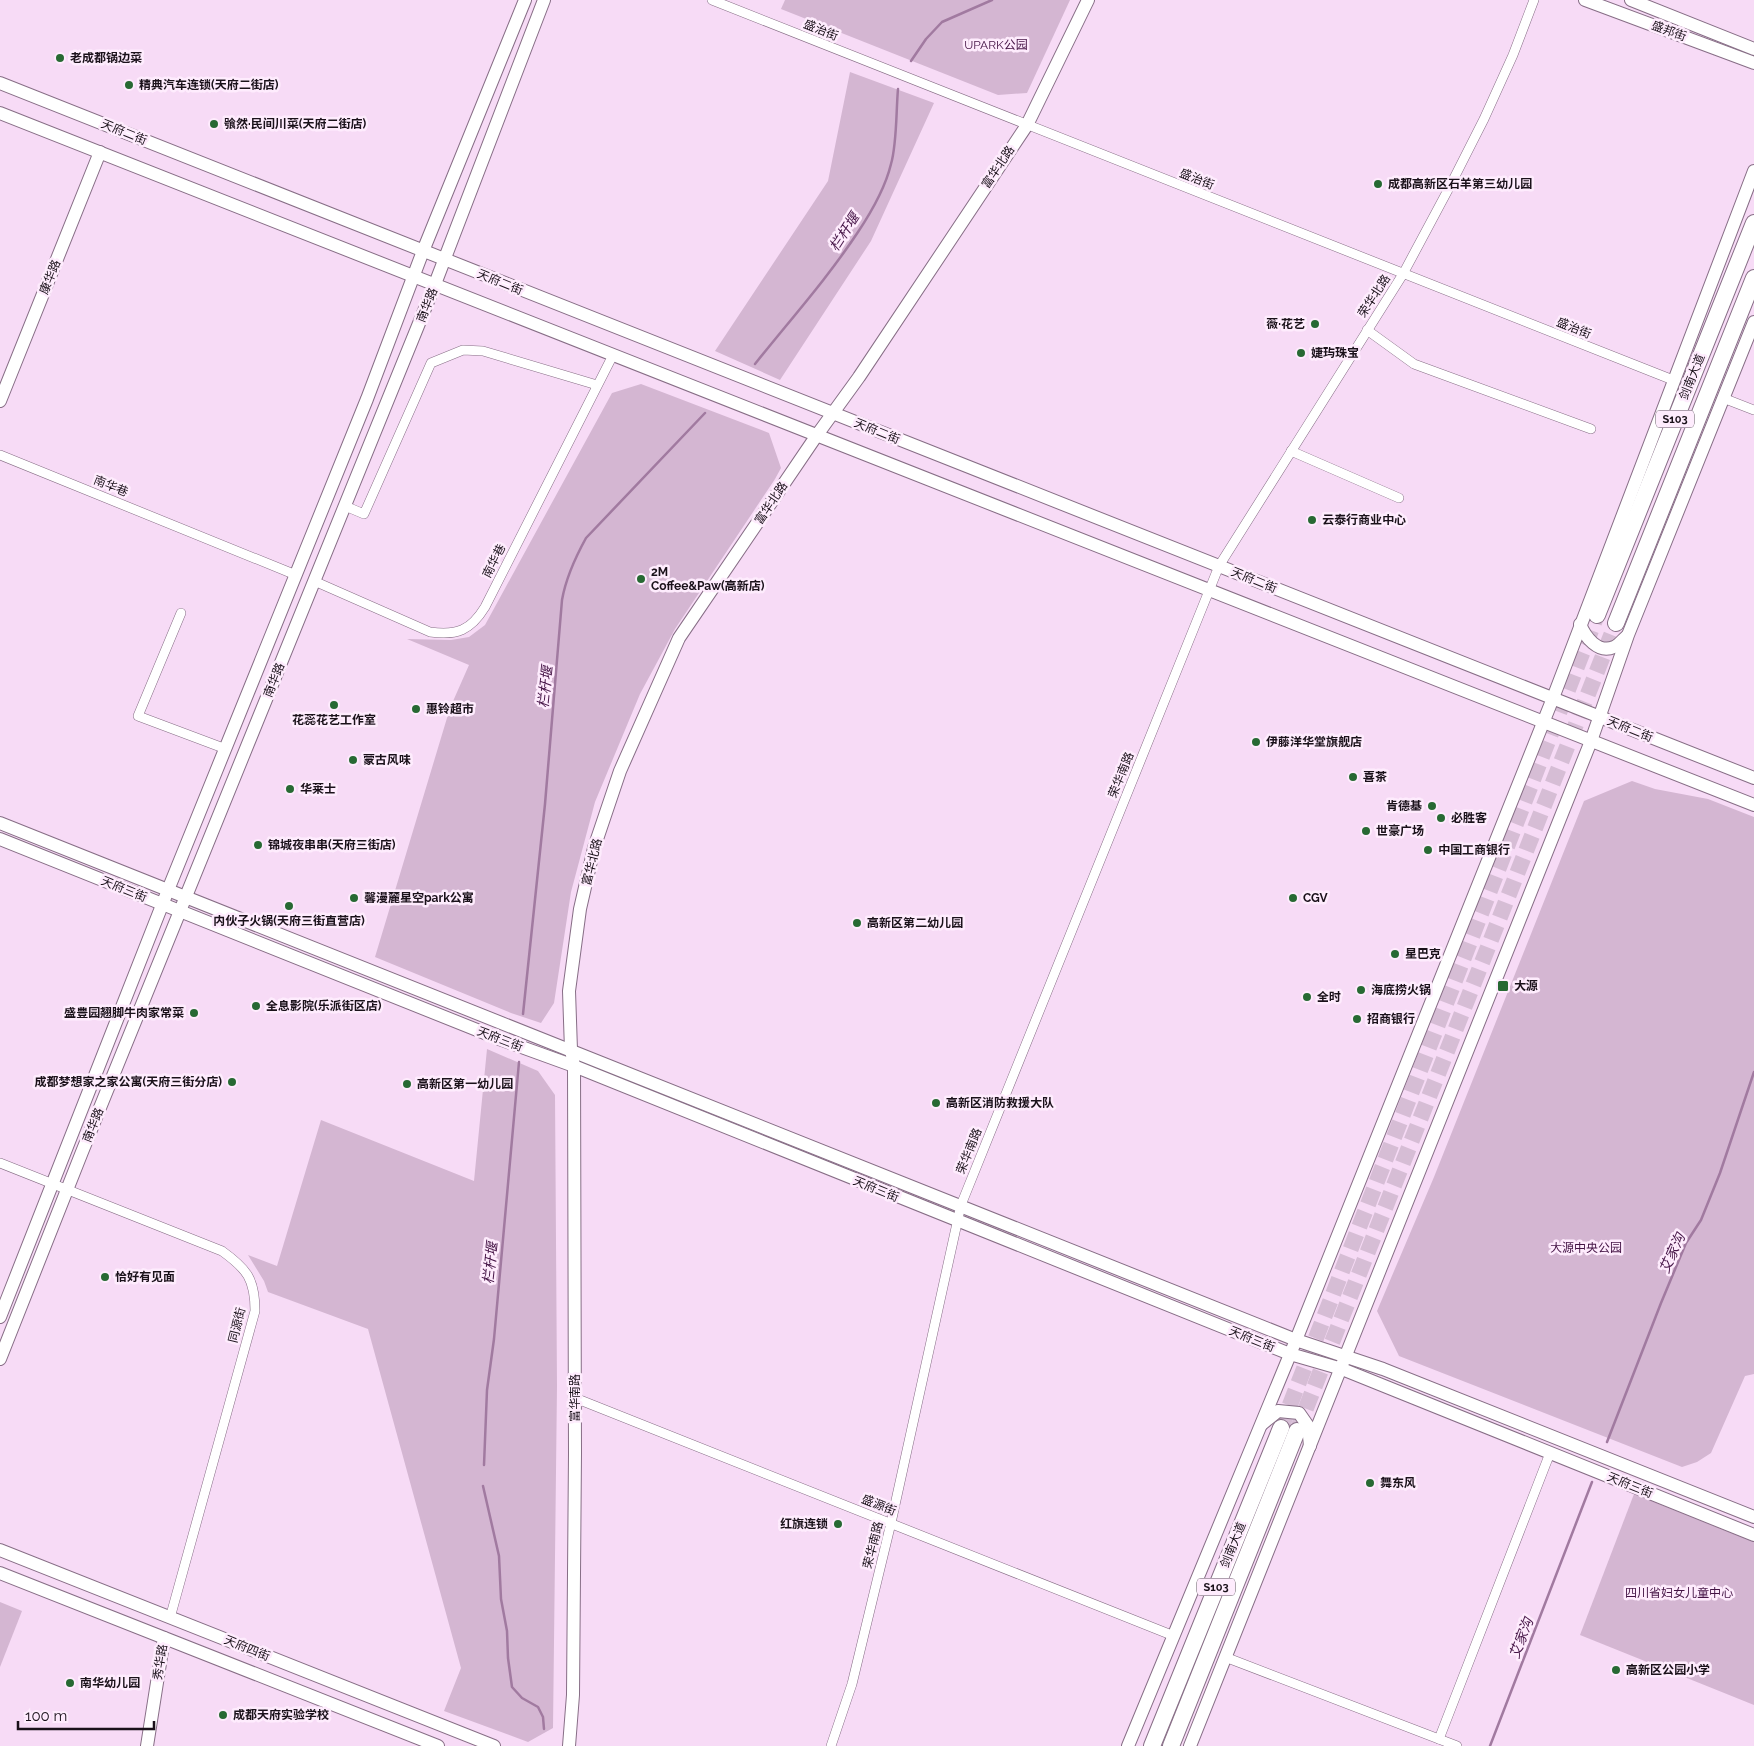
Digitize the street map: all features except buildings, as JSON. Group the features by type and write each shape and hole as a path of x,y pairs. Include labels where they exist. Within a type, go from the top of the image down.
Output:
{"highway":[{"name":"剑南大道","path":"1597,615 1754,223"},
{"name":"剑南大道","path":"1616,623 1754,278"},
{"name":"剑南大道","path":"1152,1746 1281,1428"},
{"name":"剑南大道","path":"1171,1746 1297,1431"}],"main road":[{"name":"南华路","path":"0,1316 168,890 367,399 423,251 525,0"},
{"name":"南华路","path":"0,1359 67,1189 445,260 544,0"},
{"name":"富华北路","path":"571,1050 569,991 580,909 594,848 620,771 679,638 817,435 860,377 1027,125 1088,0"},
{"name":"盛邦街","path":"1585,0 1754,63"},
{"name":"盛邦街","path":"1631,0 1754,49"},
{"name":"天府二街","path":"0,83 1754,778"},
{"name":"天府二街","path":"0,113 1754,805"},
{"name":"康华路","path":"0,401 100,152"},
{"path":"1128,1746 1296,1340 1553,698 1754,172"},
{"path":"1190,1746 1591,741 1598,716 1628,635 1754,322"},
{"path":"1580,624 1584,635 1590,641 1603,648 1614,647 1628,635"},
{"name":"天府三街","path":"0,823 1296,1340 1392,1372 1754,1518"},
{"name":"天府三街","path":"0,839 502,1040 574,1066 1290,1354 1342,1369 1754,1535"},
{"name":"富华南路","path":"569,1746 573,1695 575,1398 574,1066 571,1050"},
{"path":"1260,1426 1278,1411 1299,1413 1308,1426 1310,1448"},
{"name":"天府四街","path":"0,1550 494,1746"},
{"name":"天府四街","path":"0,1573 438,1746"},
{"name":"秀华路","path":"147,1746 164,1638"}],"street":[{"name":"盛治街","path":"712,0 1673,380"},
{"name":"荣华北路","path":"1209,590 1218,566 1403,274 1484,119 1513,55 1534,0"},
{"path":"1367,330 1414,364 1591,429"},
{"path":"345,506 364,514 431,363 463,350 484,352 598,385"},
{"name":"南华巷","path":"314,581 430,632 454,632 473,624 485,607 613,354"},
{"path":"1723,398 1754,410"},
{"path":"1291,451 1399,498"},
{"name":"南华巷","path":"0,454 296,575"},
{"name":"荣华南路","path":"831,1746 852,1684 891,1523 961,1206 1209,590"},
{"path":"181,613 138,716 226,749"},
{"name":"同源街","path":"0,1163 222,1251 238,1262 248,1275 255,1291 255,1311 170,1618"},
{"name":"盛源街","path":"575,1398 1174,1636"},
{"path":"1439,1739 1550,1453"},
{"path":"1225,1657 1457,1746"}],"green space":[{"name":"UPARK公园","path":"785,0 1070,0 1027,93 998,95 781,9"},
{"path":"850,72 934,103 871,241 780,380 715,351 828,181"},
{"path":"641,384 769,433 781,468 675,629 640,694 595,802 571,892 554,1003 541,1023 511,1013 375,957 450,708 469,665 407,639 451,640 469,637 485,625 612,393"},
{"name":"大源中央公园","path":"1632,781 1655,789 1708,799 1754,817 1754,1374 1745,1376 1711,1453 1697,1462 1682,1467 1399,1356 1377,1311 1434,1177 1584,801"},
{"path":"487,1049 538,1071 555,1095 557,1386 553,1728 528,1742 444,1711 461,1668 368,1329 268,1292 264,1281 248,1255 277,1266 321,1120 474,1181"},
{"name":"四川省妇女儿童中心","path":"1634,1494 1754,1542 1754,1705 1580,1635"},
{"path":"0,1602 22,1611 0,1667"}],"waterway":[{"name":"栏杆堰","path":"911,61 926,39 942,22 992,0"},
{"name":"栏杆堰","path":"755,364 834,266 878,200 893,156 898,89"},
{"name":"栏杆堰","path":"523,1014 545,804 562,600 568,576 586,538 705,413"},
{"name":"栏杆堰","path":"484,1465 487,1390 494,1339 519,1062"},
{"name":"艾家沟","path":"1607,1442 1686,1243 1701,1220 1720,1173 1754,1072"},
{"name":"艾家沟","path":"1490,1746 1592,1482"},
{"name":"栏杆堰","path":"483,1486 499,1556 501,1599 507,1631 512,1687 522,1698 538,1707 543,1717 544,1729"}],"tunnel":[{"path":"1281,1428 1597,615"},
{"path":"1297,1431 1616,623"}],"place":[{"name":"老成都锅边菜","path":"60,58"},
{"name":"精典汽车连锁(天府二街店)","path":"129,85"},
{"name":"飸然·民间川菜(天府二街店)","path":"214,124"},
{"name":"成都高新区石羊第三幼儿园","path":"1378,184"},
{"name":"薇·花艺","path":"1315,324"},
{"name":"婕玙珠宝","path":"1301,353"},
{"name":"云泰行商业中心","path":"1312,520"},
{"name":"2M Coffee&Paw(高新店)","path":"641,579"},
{"name":"花蕊花艺工作室","path":"334,705"},
{"name":"惠铃超市","path":"416,709"},
{"name":"伊藤洋华堂旗舰店","path":"1256,742"},
{"name":"蒙古风味","path":"353,760"},
{"name":"喜茶","path":"1353,777"},
{"name":"华莱士","path":"290,789"},
{"name":"肯德基","path":"1432,806"},
{"name":"必胜客","path":"1441,818"},
{"name":"世豪广场","path":"1366,831"},
{"name":"锦城夜串串(天府三街店)","path":"258,845"},
{"name":"中国工商银行","path":"1428,850"},
{"name":"馨漫麓星空park公寓","path":"354,898"},
{"name":"CGV","path":"1293,898"},
{"name":"内伙子火锅(天府三街直营店)","path":"289,906"},
{"name":"高新区第二幼儿园","path":"857,923"},
{"name":"星巴克","path":"1395,954"},
{"name":"大源","path":"1503,986"},
{"name":"海底捞火锅","path":"1361,990"},
{"name":"全时","path":"1307,997"},
{"name":"全息影院(乐派街区店)","path":"256,1006"},
{"name":"盛豊园翘脚牛肉家常菜","path":"194,1013"},
{"name":"招商银行","path":"1357,1019"},
{"name":"成都梦想家之家公寓(天府三街分店)","path":"232,1082"},
{"name":"高新区第一幼儿园","path":"407,1084"},
{"name":"高新区消防救援大队","path":"936,1103"},
{"name":"恰好有见面","path":"105,1277"},
{"name":"舞东风","path":"1370,1483"},
{"name":"红旗连锁","path":"838,1524"},
{"name":"高新区公园小学","path":"1616,1670"},
{"name":"南华幼儿园","path":"70,1683"},
{"name":"成都天府实验学校","path":"223,1715"}]}
